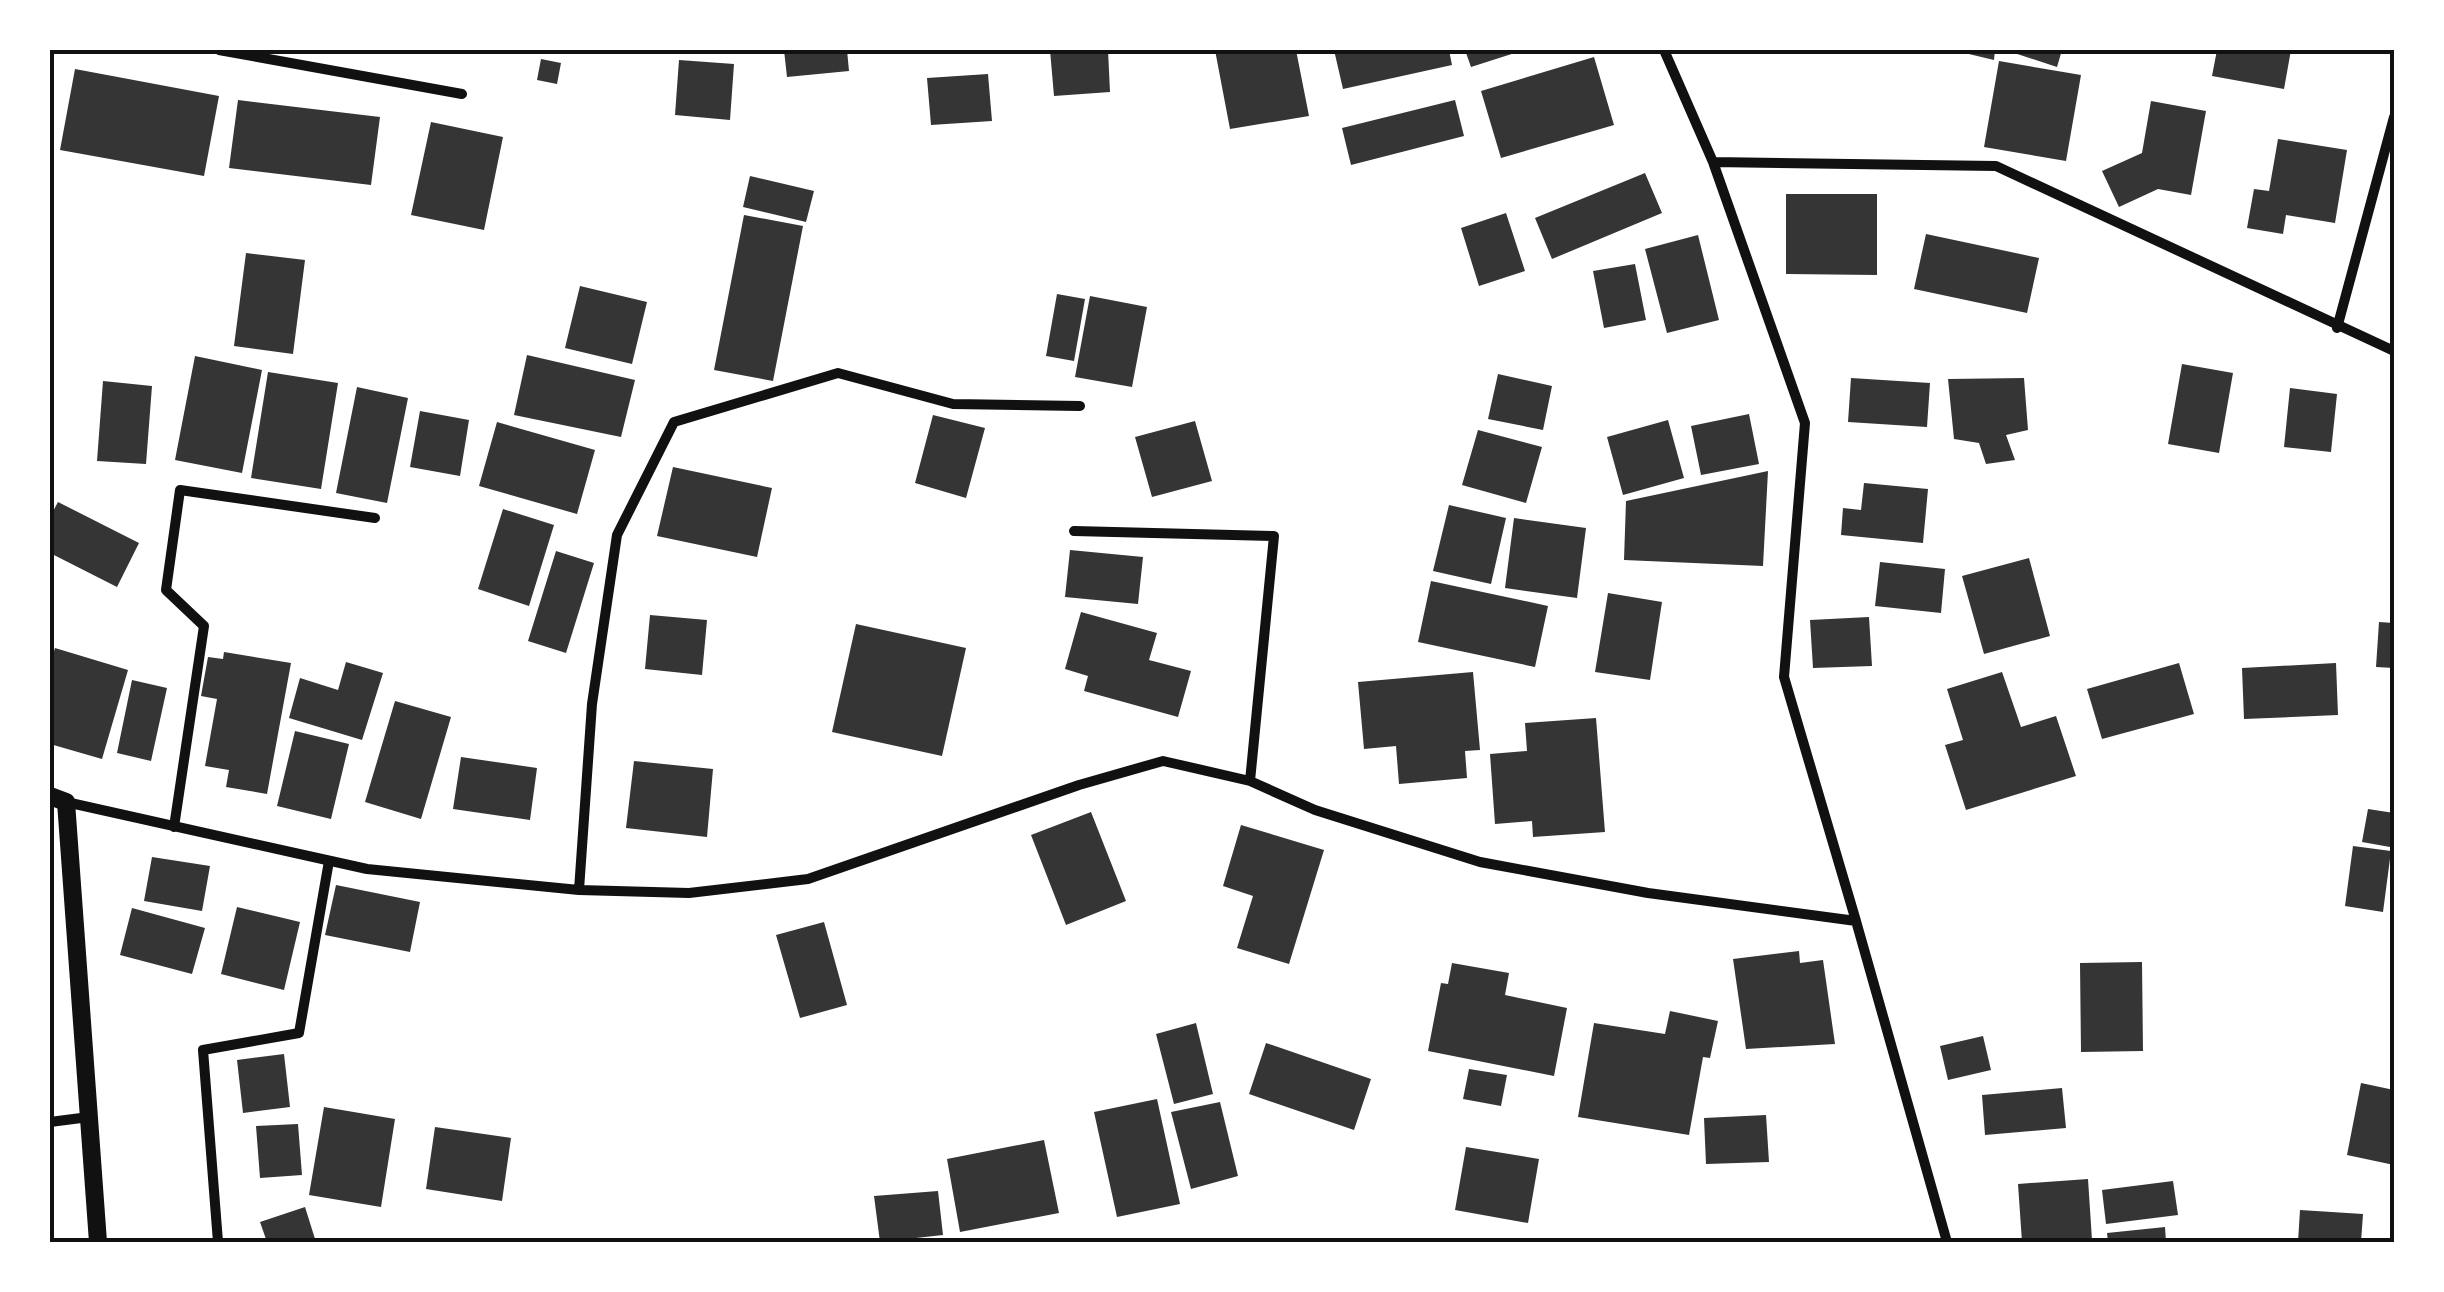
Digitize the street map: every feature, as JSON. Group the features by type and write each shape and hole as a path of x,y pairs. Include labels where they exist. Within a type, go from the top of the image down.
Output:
{"street":[{"path":"220,50 462,94"},
{"path":"1664,50 1712,162 1806,423 1784,677 1947,1242"},
{"path":"2337,328 2394,117"},
{"path":"1712,162 1996,166 2337,328 2394,351"},
{"path":"579,890 592,704 617,535 674,422 838,373 952,404 1080,406"},
{"path":"174,828 204,626 166,590 180,490 374,518"},
{"path":"1074,531 1274,536 1250,781"},
{"path":"98,1242 58,799 367,869 579,890 689,893 808,879 1079,784 1164,761 1250,781 1315,810 1480,862 1648,893 1856,921"},
{"path":"218,1242 203,1050 299,1033 329,860"},
{"path":"50,1122 88,1117"}],"building":[{"path":"784,50 847,50 849,71 787,77"},
{"path":"1050,50 1108,50 1110,92 1054,96"},
{"path":"1215,50 1296,50 1309,116 1230,129"},
{"path":"1334,50 1449,50 1452,65 1343,89"},
{"path":"1465,50 1521,50 1521,51 1471,67"},
{"path":"1952,50 1995,50 1994,60"},
{"path":"2005,50 2062,50 2057,67"},
{"path":"2217,50 2291,50 2284,89 2212,76"},
{"path":"1594,57 1614,125 1501,158 1481,91"},
{"path":"541,59 561,63 557,84 537,80"},
{"path":"679,60 734,64 730,120 675,115"},
{"path":"1999,61 2081,75 2066,161 1984,147"},
{"path":"75,69 219,96 204,176 60,150"},
{"path":"988,74 992,121 931,125 927,78"},
{"path":"238,100 380,117 371,185 229,168"},
{"path":"1455,100 1464,136 1351,165 1342,128"},
{"path":"2151,101 2206,111 2191,195 2158,189 2119,207 2102,171 2142,153"},
{"path":"431,122 503,137 484,230 411,215"},
{"path":"2278,139 2347,150 2335,223 2286,215 2283,234 2247,228 2254,189 2269,191"},
{"path":"1645,173 1662,213 1552,259 1535,218"},
{"path":"750,176 814,191 806,222 743,207"},
{"path":"1786,194 1877,194 1877,275 1786,274"},
{"path":"1506,213 1525,271 1479,286 1461,228"},
{"path":"744,215 803,226 773,381 714,370"},
{"path":"1926,234 2039,258 2027,313 1914,289"},
{"path":"1698,235 1719,320 1667,333 1645,249"},
{"path":"246,253 305,260 293,354 234,346"},
{"path":"1635,264 1646,320 1604,328 1593,271"},
{"path":"580,286 647,302 632,364 565,348"},
{"path":"1057,294 1085,299 1074,361 1046,356"},
{"path":"1090,296 1147,307 1132,387 1075,377"},
{"path":"527,355 635,380 621,437 514,415"},
{"path":"195,356 262,370 242,473 175,460"},
{"path":"2182,364 2233,373 2219,453 2168,444"},
{"path":"268,372 338,383 321,489 251,478"},
{"path":"1498,374 1552,386 1543,430 1488,419"},
{"path":"1851,378 1930,383 1927,427 1848,422"},
{"path":"2024,378 2028,430 2006,435 2015,460 1986,464 1979,443 1954,439 1948,379"},
{"path":"103,381 152,386 146,464 97,461"},
{"path":"357,387 408,398 387,503 336,493"},
{"path":"2290,388 2337,394 2331,452 2284,447"},
{"path":"420,411 469,420 460,476 410,467"},
{"path":"1749,414 1759,464 1701,475 1691,426"},
{"path":"933,415 985,428 966,498 915,483"},
{"path":"1668,420 1684,478 1623,495 1607,437"},
{"path":"1195,421 1212,481 1152,497 1135,437"},
{"path":"497,422 595,450 577,514 479,486"},
{"path":"1478,430 1542,447 1526,503 1462,485"},
{"path":"673,467 772,488 757,557 657,536"},
{"path":"1768,471 1763,566 1624,560 1626,501"},
{"path":"1864,483 1928,489 1923,543 1841,535 1843,508 1861,510"},
{"path":"58,502 139,543 117,587 50,553 50,517"},
{"path":"1449,505 1506,518 1491,584 1433,571"},
{"path":"503,509 554,525 529,606 478,589"},
{"path":"1514,518 1586,528 1577,598 1505,588"},
{"path":"1070,550 1143,557 1138,604 1065,597"},
{"path":"556,551 594,563 566,653 528,641"},
{"path":"2029,558 2050,636 1984,654 1962,576"},
{"path":"1880,562 1945,569 1941,613 1875,606"},
{"path":"1431,581 1548,606 1535,667 1418,642"},
{"path":"1608,593 1662,602 1650,680 1595,672"},
{"path":"1081,612 1157,633 1149,660 1191,671 1178,717 1084,691 1088,676 1065,669"},
{"path":"650,615 707,620 702,675 645,669"},
{"path":"1869,617 1872,666 1813,668 1810,620"},
{"path":"2379,622 2394,623 2394,668 2376,667"},
{"path":"856,624 966,648 942,756 832,732"},
{"path":"55,648 128,670 102,759 50,744 50,664"},
{"path":"224,652 291,663 267,794 226,787 229,770 205,766 217,699 201,696 208,657 223,659"},
{"path":"346,662 383,673 362,740 289,718 300,678 338,690"},
{"path":"2179,663 2194,714 2102,739 2087,689"},
{"path":"2336,663 2338,715 2244,719 2242,668"},
{"path":"1473,672 1480,750 1465,751 1467,778 1399,784 1396,746 1364,749 1358,682"},
{"path":"2002,672 2021,727 2056,716 2076,776 1966,810 1945,745 1963,740 1947,689"},
{"path":"132,680 167,688 151,761 117,753"},
{"path":"395,701 451,717 421,819 365,802"},
{"path":"1596,718 1605,832 1533,837 1532,821 1495,824 1490,754 1527,751 1525,723"},
{"path":"295,731 349,744 331,819 277,806"},
{"path":"461,757 537,768 530,820 453,809"},
{"path":"634,761 713,769 707,837 626,828"},
{"path":"2368,809 2394,813 2390,847 2362,842"},
{"path":"1091,812 1126,901 1066,925 1031,835"},
{"path":"1241,825 1324,850 1289,964 1237,948 1253,896 1223,886"},
{"path":"2353,846 2391,851 2383,912 2345,906"},
{"path":"152,857 210,866 202,911 144,901"},
{"path":"336,885 420,902 410,952 325,935"},
{"path":"237,907 300,922 284,990 221,974"},
{"path":"132,908 205,928 192,974 120,955"},
{"path":"824,922 847,1005 800,1018 776,935"},
{"path":"1799,951 1800,963 1823,960 1835,1044 1746,1049 1733,959"},
{"path":"2142,962 2143,1051 2081,1052 2080,963"},
{"path":"1452,963 1509,973 1505,995 1567,1008 1554,1076 1428,1051 1441,983 1448,984"},
{"path":"1670,1011 1718,1021 1710,1058 1703,1057 1689,1135 1578,1117 1594,1023 1665,1034"},
{"path":"1196,1023 1213,1094 1174,1104 1156,1034"},
{"path":"1983,1036 1991,1070 1948,1080 1940,1046"},
{"path":"1266,1043 1371,1079 1354,1130 1249,1094"},
{"path":"284,1054 290,1107 243,1113 237,1060"},
{"path":"1469,1069 1507,1075 1501,1106 1463,1099"},
{"path":"2361,1083 2394,1090 2394,1165 2347,1155"},
{"path":"2062,1088 2066,1128 1985,1135 1982,1095"},
{"path":"1157,1099 1180,1204 1117,1217 1094,1112"},
{"path":"1220,1102 1238,1176 1191,1189 1171,1112"},
{"path":"324,1107 395,1119 381,1207 309,1195"},
{"path":"1766,1115 1769,1162 1706,1164 1704,1118"},
{"path":"298,1124 302,1175 260,1178 256,1126"},
{"path":"435,1127 511,1138 502,1201 426,1189"},
{"path":"1044,1140 1059,1213 960,1232 947,1159"},
{"path":"1466,1147 1539,1159 1528,1223 1455,1210"},
{"path":"2088,1179 2092,1240 2022,1242 2018,1184"},
{"path":"2173,1181 2178,1215 2106,1224 2102,1190"},
{"path":"938,1191 943,1235 880,1242 874,1196"},
{"path":"305,1207 316,1242 267,1242 260,1222"},
{"path":"2300,1210 2363,1214 2361,1242 2298,1242"},
{"path":"2165,1227 2166,1242 2108,1242 2107,1233"}]}
